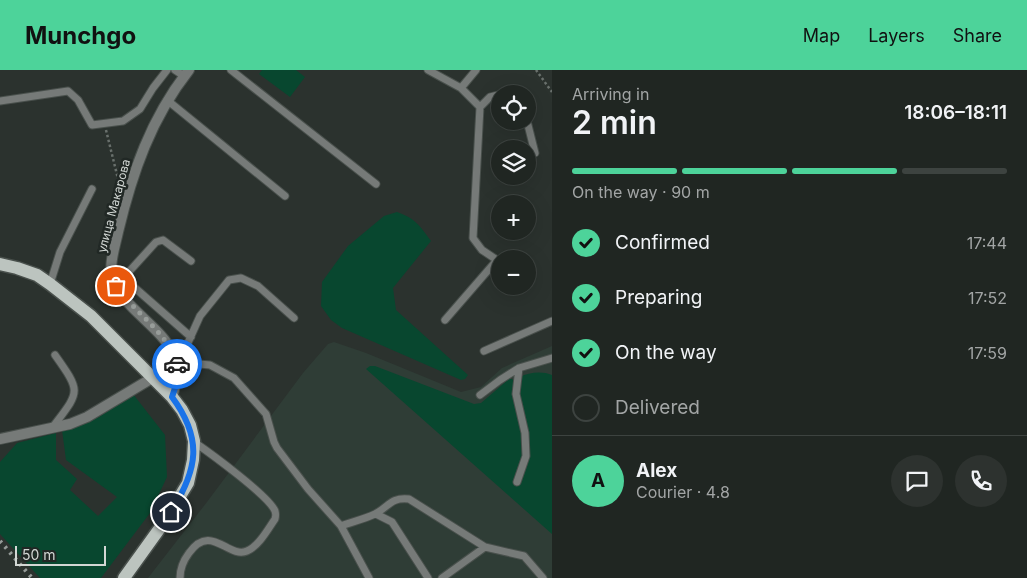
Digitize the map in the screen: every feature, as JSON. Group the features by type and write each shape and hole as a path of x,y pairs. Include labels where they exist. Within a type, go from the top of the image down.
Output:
{"main road":[{"path":"0,264 37,275 91,316 154,377 182,410 190,425 194,442 193,460 188,483 165,521 124,578"}],"street":[{"name":"улица Макарова","path":"172,397 177,382 177,367 174,356 168,344 125,300 112,278 112,268 125,205 142,150 183,72"},
{"path":"0,439 70,424 87,417 154,377"}],"lane":[{"path":"0,101 68,91 78,100 92,125 123,121 140,109 152,88 168,70"},
{"path":"231,70 376,184"},
{"path":"428,70 461,88 480,107"},
{"path":"461,88 476,70"},
{"path":"444,320 497,260 482,250 474,238 480,107 491,97"},
{"path":"167,100 285,196"},
{"path":"50,284 60,252 92,189"},
{"path":"116,286 156,242 160,240 163,240 191,261"},
{"path":"126,277 135,288 191,337"},
{"path":"177,367 200,316 229,280 241,278 258,286 294,318"},
{"path":"484,351 552,321"},
{"path":"52,428 74,396 72,379 55,355"},
{"path":"480,395 518,368 552,358"},
{"path":"177,367 199,364 210,365 234,378 266,414 277,448 308,489 341,526 369,578"},
{"path":"517,482 526,456 525,433 516,394 518,368"},
{"path":"180,578 182,562 195,545 209,540 246,552 253,548 276,515 274,509 259,494 223,463 194,442"},
{"path":"341,526 376,514 399,498 409,499 485,547 524,556 543,578"},
{"path":"376,514 392,522 428,578"},
{"path":"442,578 485,547"}],"path":[{"path":"536,70 552,92"},
{"path":"105,124 125,205"}],"shaded area":[{"path":"334,342 461,392 481,387 502,368 552,346 552,578 148,578 303,373 328,344"}],"green space":[{"path":"262,70 296,70 305,77 290,97 259,74"},
{"path":"397,212 417,224 431,241 393,288 396,310 468,375 465,379 461,380 342,328 331,320 321,306 322,282 348,246 384,216"},
{"path":"370,366 375,366 474,404 481,403 509,379 512,379 515,382 527,456 518,395 520,377 536,373 552,375 552,534 366,369"},
{"path":"133,394 165,435 167,477 150,513 101,578 40,578 0,534 0,462 17,443 56,433 56,460 77,479 70,490 98,516 117,497 66,460 62,430 99,417"}],"railway":[{"path":"0,541 32,578"}],"way so far":[{"path":"116,286 125,300 168,344 177,364"}],"route":[{"path":"171,512 188,483 193,460 194,442 190,425 172,397 177,382 177,364"}]}
